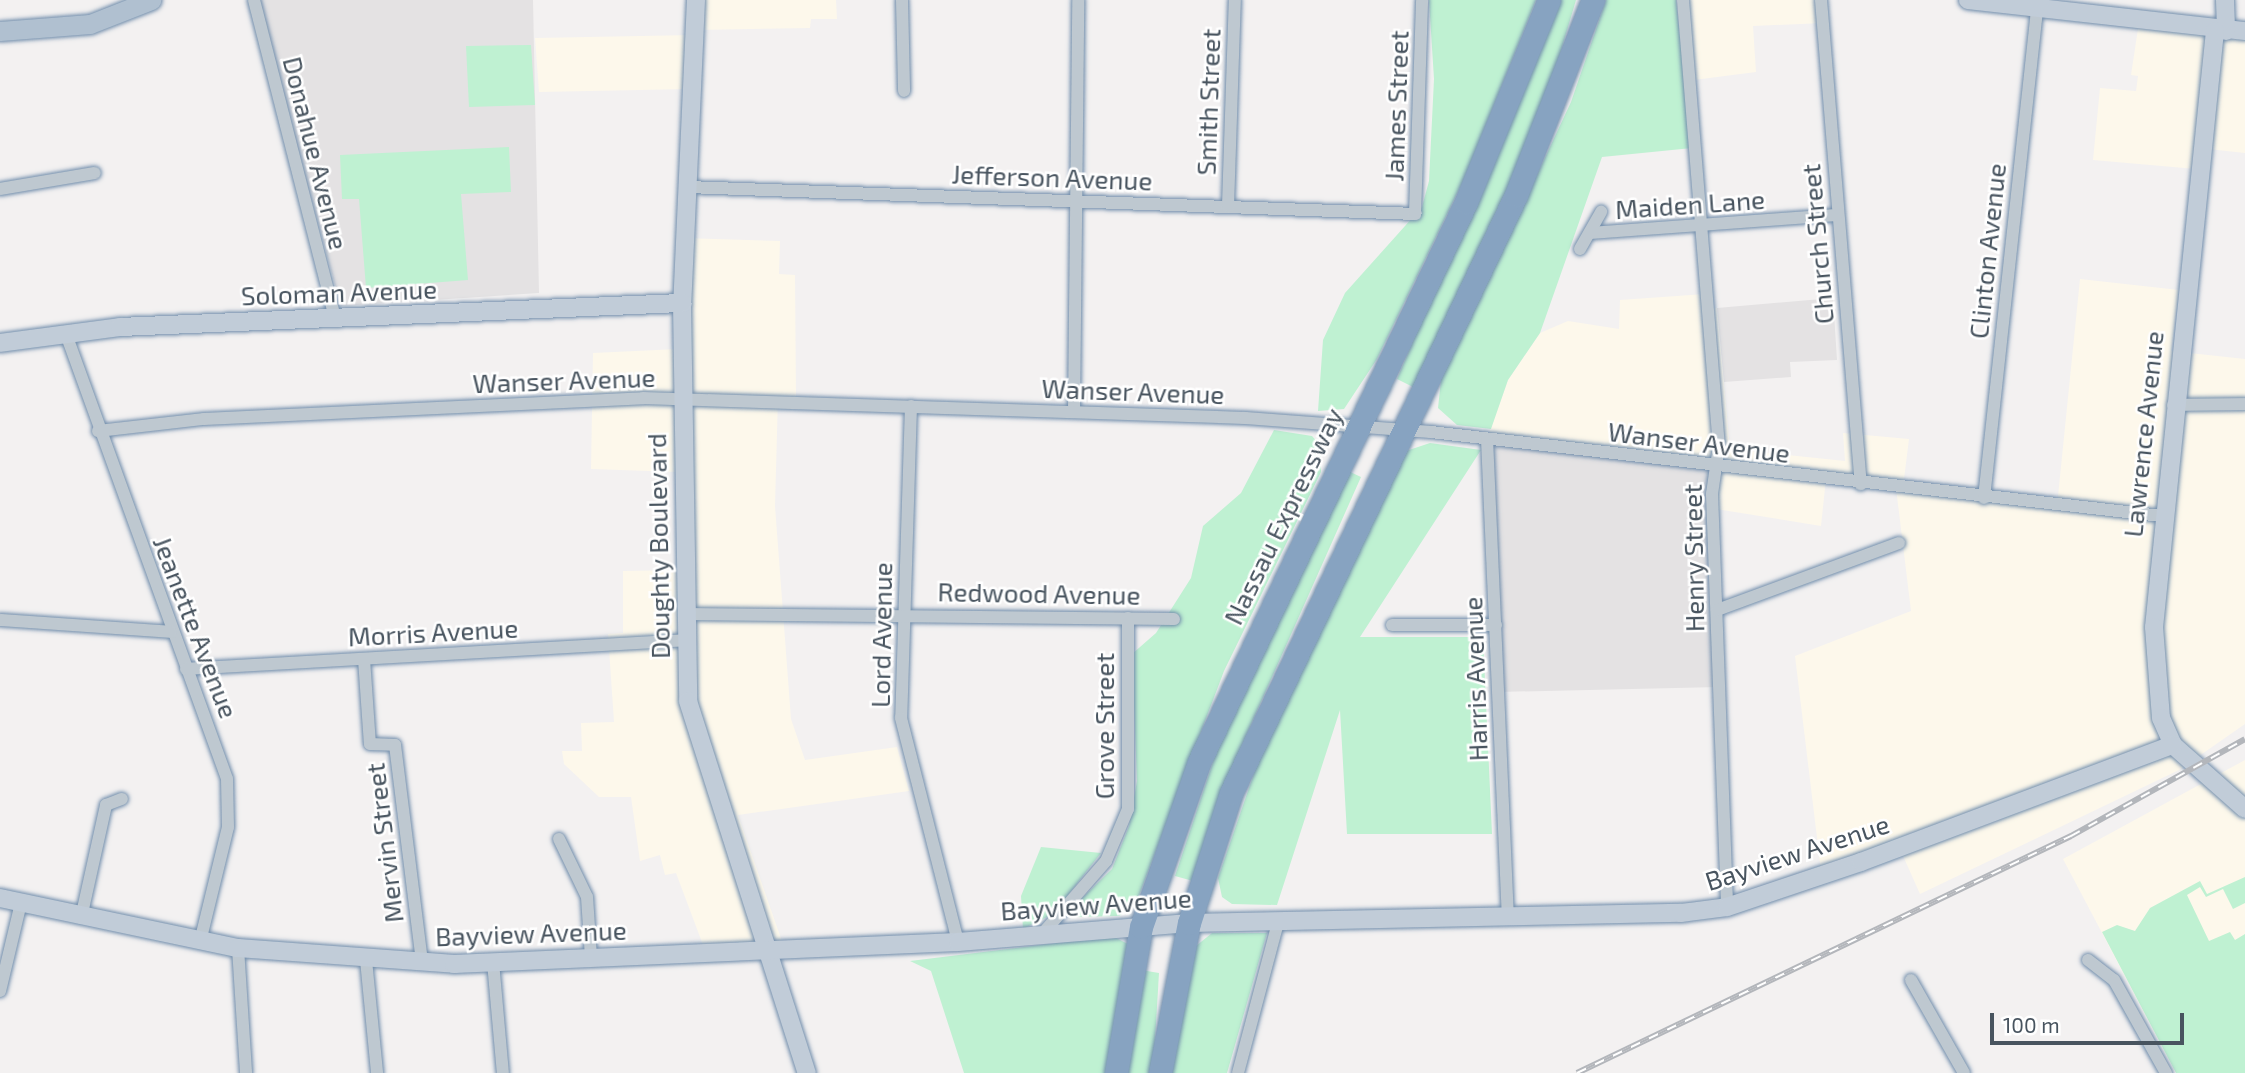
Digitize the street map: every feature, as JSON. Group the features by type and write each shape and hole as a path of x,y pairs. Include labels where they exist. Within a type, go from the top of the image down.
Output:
{"highway":[{"name":"Nassau Expressway","path":"1116,1073 1141,927 1216,719 1505,117 1549,0"},
{"path":"1160,1073 1189,923 1258,728 1533,156 1593,0"}],"main road":[{"path":"0,31 90,24 151,0"}],"street":[{"name":"Donahue Avenue","path":"254,0 335,317"},
{"name":"Doughty Boulevard","path":"696,0 682,303 683,640 696,740 769,952 807,1073"},
{"path":"902,0 904,91"},
{"path":"1074,411 1080,201 1079,0"},
{"name":"Smith Street","path":"1228,206 1235,0"},
{"name":"James Street","path":"1415,214 1422,0"},
{"name":"Henry Street","path":"1683,0 1702,226 1715,467 1727,907"},
{"name":"Church Street","path":"1821,0 1836,215 1861,484"},
{"name":"Lawrence Avenue","path":"2225,0 2173,405 2161,516 2154,627 2161,718 2172,745 2245,809"},
{"path":"1977,1 2221,31 2245,31"},
{"name":"Clinton Avenue","path":"1984,498 2037,9"},
{"path":"0,189 95,173"},
{"name":"Jefferson Avenue","path":"687,187 1415,214"},
{"path":"1580,249 1601,212"},
{"name":"Maiden Lane","path":"1590,233 1836,215"},
{"name":"Soloman Avenue","path":"0,343 66,334 335,317 682,303"},
{"name":"Jeanette Avenue","path":"66,334 171,632 222,759 230,801 200,942"},
{"name":"Wanser Avenue","path":"98,431 204,419 681,399 1074,411 1403,429 1861,484 2161,516"},
{"path":"2173,405 2245,404"},
{"name":"Lord Avenue","path":"911,407 901,718 958,942"},
{"name":"Harris Avenue","path":"1487,439 1507,917"},
{"path":"1717,610 1899,543"},
{"name":"Redwood Avenue","path":"685,614 903,613 1174,619"},
{"name":"Grove Street","path":"1044,933 1106,861 1128,809 1128,618"},
{"path":"0,620 171,632"},
{"path":"1392,625 1496,625"},
{"name":"Morris Avenue","path":"186,669 683,640"},
{"name":"Mervin Street","path":"364,659 370,744 396,745 422,963"},
{"name":"Bayview Avenue","path":"0,898 81,918 200,942 239,948 422,963 769,952 958,942 1044,933 1279,919 1507,917 1727,907 2172,745"},
{"path":"81,918 106,806 122,799"},
{"path":"559,839 587,897 591,958"},
{"path":"0,991 21,903"},
{"path":"1238,1073 1279,919"},
{"path":"239,948 246,1073"},
{"path":"366,960 377,1073"},
{"path":"2088,960 2114,980 2166,1073"},
{"path":"493,962 503,1073"},
{"path":"1911,980 1965,1073"}],"shaded area":[{"path":"256,0 533,0 539,293 341,306"},
{"path":"698,0 836,0 837,19 811,19 810,28 697,30"},
{"path":"1676,0 1823,0 1824,23 1753,26 1756,72 1686,81"},
{"path":"2139,22 2245,24 2245,153 2199,148 2196,169 2093,160 2100,88 2136,91 2138,76 2131,75"},
{"path":"694,35 690,89 539,92 535,38"},
{"path":"682,238 780,241 779,274 795,275 796,397 778,397 775,506 791,719 805,760 897,747 909,791 738,815 785,950 706,953 676,873 665,875 660,855 640,861 631,797 599,797 564,764 562,751 582,751 581,723 614,722 608,634 623,633 623,571 678,570 678,472 591,469 593,353 678,349"},
{"path":"2080,279 2179,290 2171,351 2245,359 2245,724 2179,770 1920,894 1900,849 1822,879 1795,656 1911,611 1896,488 1826,479 1821,526 1716,509 1487,439 1508,380 1540,333 1568,321 1619,329 1620,300 1705,294 1707,309 1717,308 1730,449 1845,461 1843,433 1909,439 1903,487 2057,506"},
{"path":"1833,298 1837,360 1790,362 1791,377 1724,382 1717,308"},
{"path":"1487,439 1715,467 1719,687 1498,692"},
{"path":"2245,760 2245,1073 2176,1073 2063,859"}],"green space":[{"path":"1429,0 1536,0 1465,177 1377,359 1344,409 1318,411 1323,340 1345,293 1422,207 1429,181 1434,79"},
{"path":"1558,0 1576,0 1542,115 1413,387 1397,379"},
{"path":"1606,0 1676,0 1692,148 1602,157 1540,333 1508,380 1491,429 1457,425 1438,408 1441,380 1571,102"},
{"path":"531,45 535,105 469,107 466,46"},
{"path":"509,147 511,192 461,194 468,280 366,288 359,199 342,199 340,155"},
{"path":"1274,430 1312,436 1321,446 1321,472 1224,671 1135,906 1119,916 1072,917 1070,910 1112,869 1129,826 1137,781 1132,654 1156,633 1191,578 1203,526 1241,493"},
{"path":"1430,443 1481,450 1360,637 1483,637 1492,834 1347,834 1340,710 1277,905 1232,904 1222,897 1218,878 1260,756 1406,451"},
{"path":"1346,470 1361,477 1233,765 1193,881 1175,876 1235,696"},
{"path":"1041,847 1101,853 1053,914 1023,929 1021,896"},
{"path":"2245,877 2245,903 2233,909 2223,889 2206,897 2200,887 2187,895 2209,941 2230,932 2235,940 2245,934 2245,1073 2176,1073 2102,932 2117,925 2135,931 2150,908 2200,881 2207,894"},
{"path":"1212,933 1267,933 1227,1073 1162,1073 1191,950"},
{"path":"1112,936 1130,945 1113,1073 964,1073 931,971 910,961"},
{"path":"1141,970 1159,973 1153,1073 1120,1073"}],"railway":[{"path":"1577,1073 2071,836 2245,739"}]}
